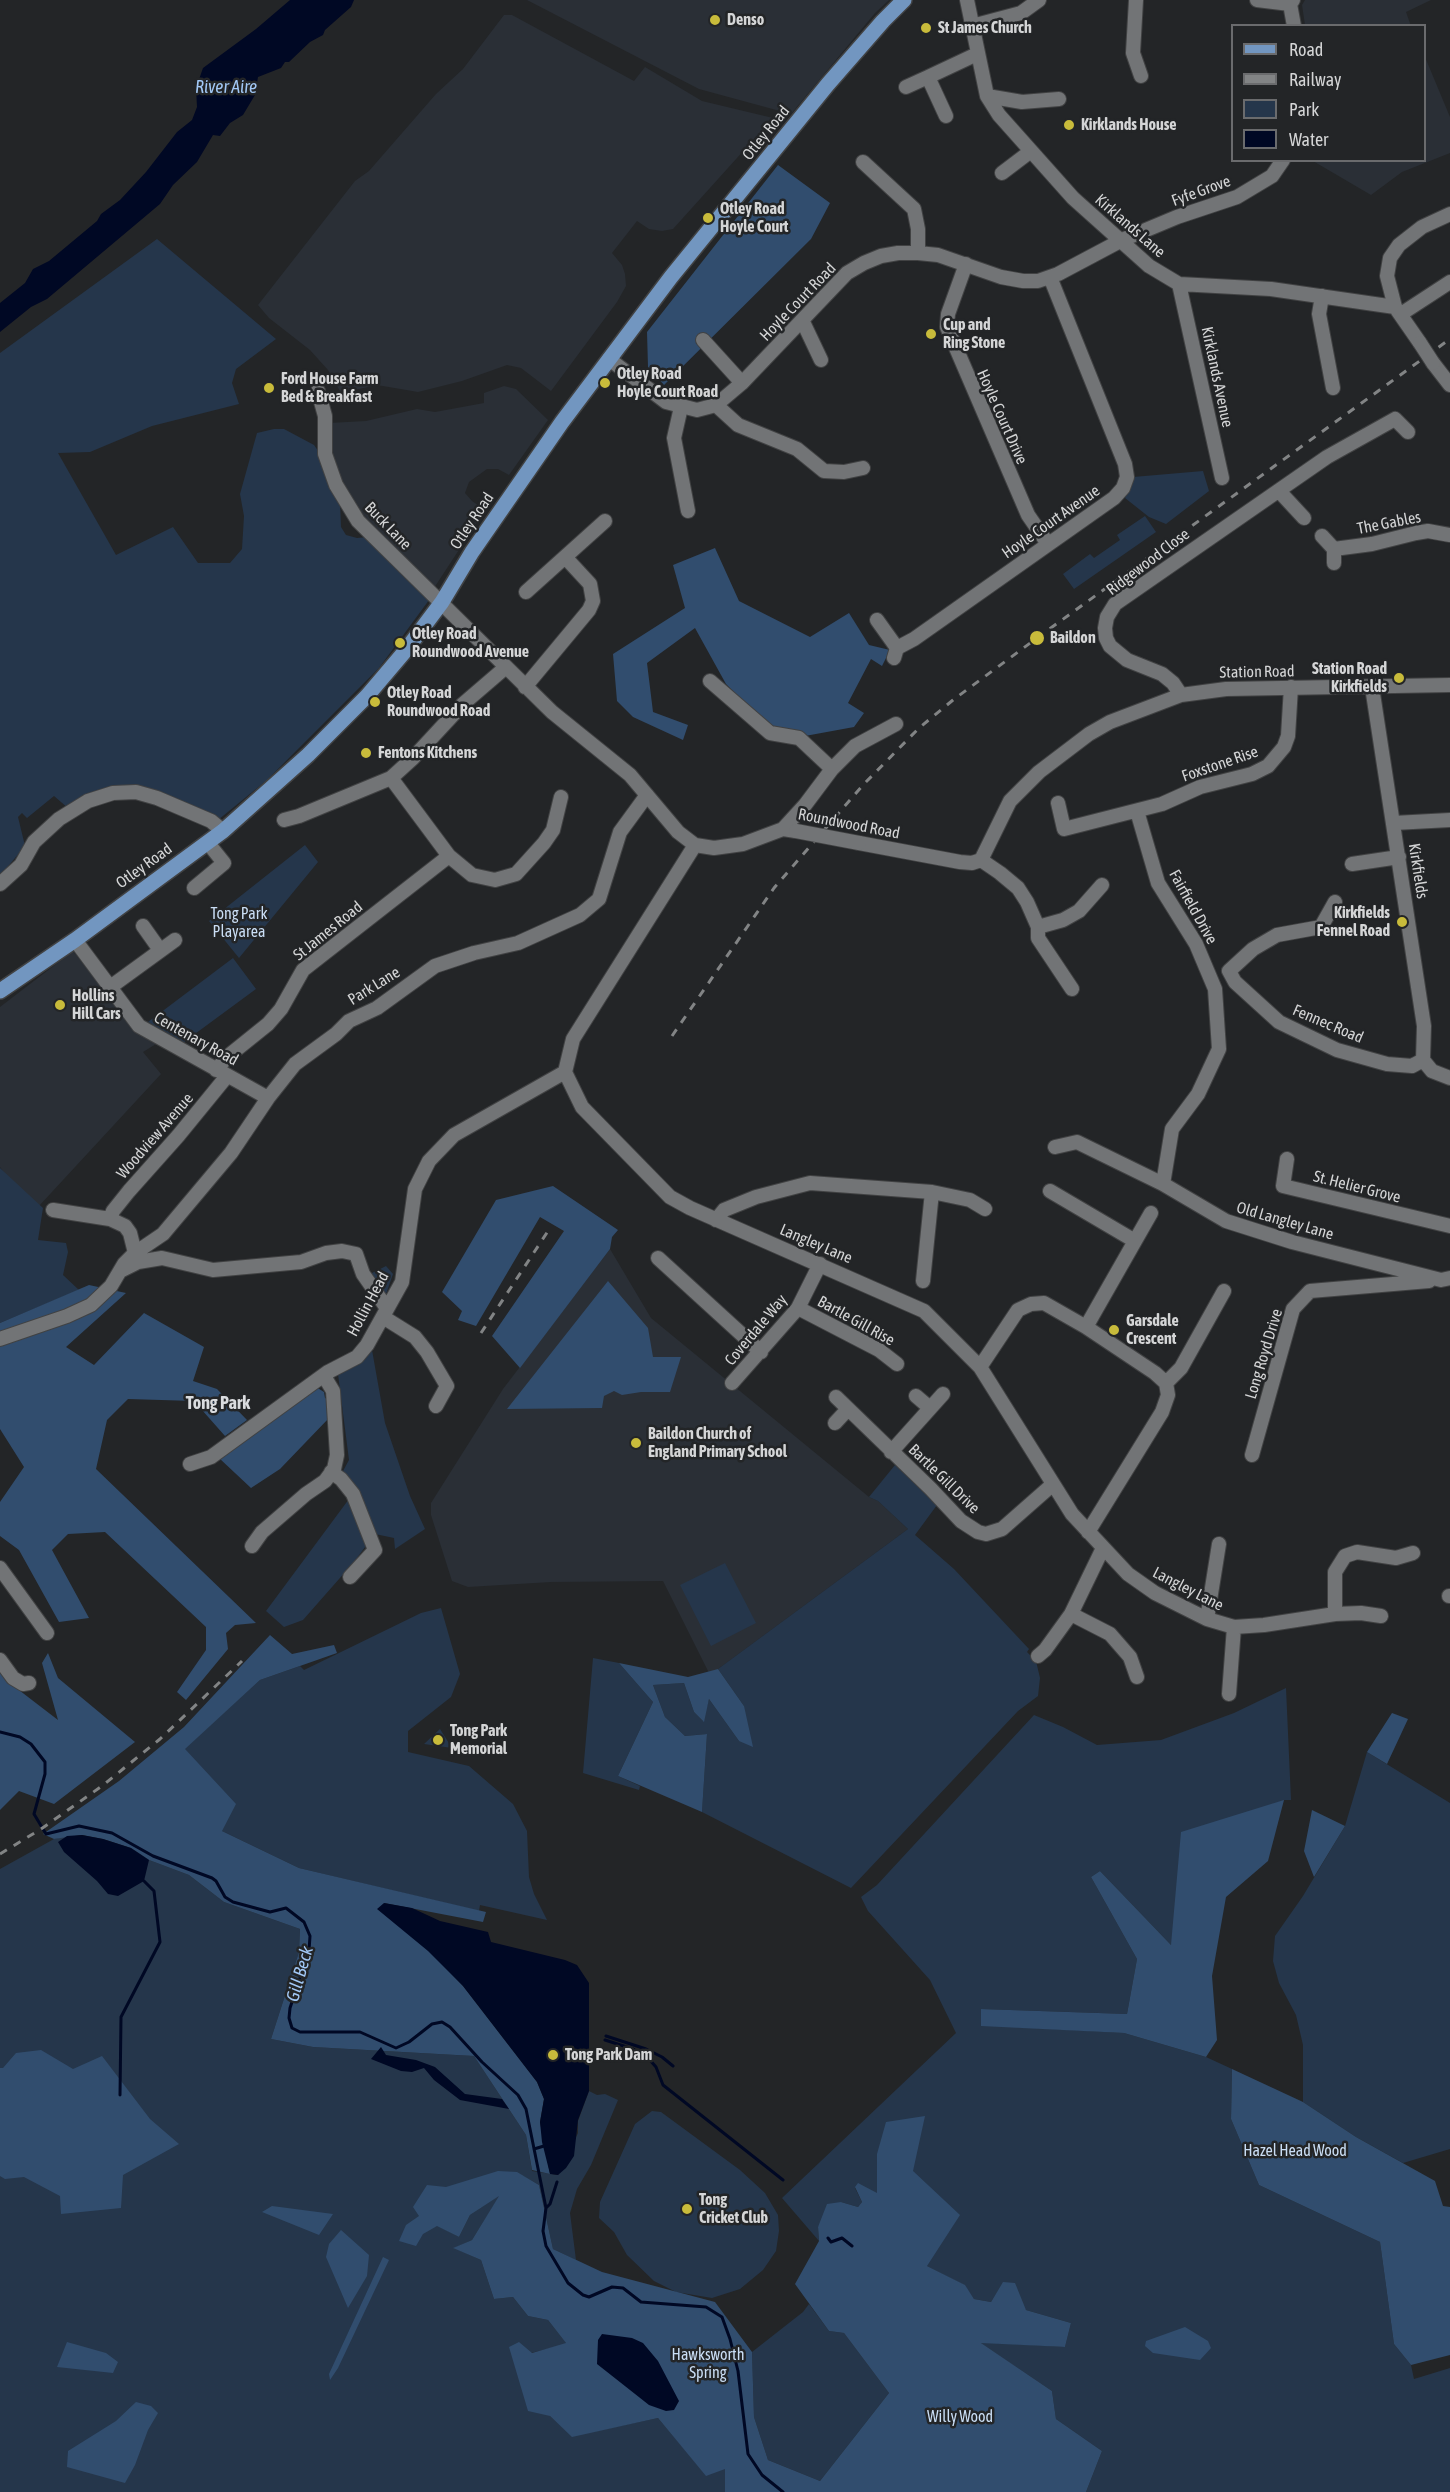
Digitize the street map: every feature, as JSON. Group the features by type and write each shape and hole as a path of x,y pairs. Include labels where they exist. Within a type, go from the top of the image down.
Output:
{"main road":[{"name":"Otley Road","path":"0,991 75,940 208,843 276,786 353,711 406,650 442,602 472,552 562,422 670,277 828,84 904,0"}],"street":[{"name":"Kirklands Lane","path":"967,0 987,96 999,115 1073,198 1149,266 1179,284 1271,289 1398,310"},
{"path":"972,26 1021,13 1038,0"},
{"path":"1136,0 1133,53 1141,76"},
{"path":"1257,0 1292,2 1294,24"},
{"path":"906,87 977,54"},
{"path":"928,77 946,116"},
{"path":"987,96 1022,102 1059,99"},
{"path":"1002,173 1031,151"},
{"path":"863,162 914,209 918,230 918,252"},
{"name":"Fyfe Grove","path":"1122,240 1177,217 1237,197 1272,176 1282,162"},
{"path":"1450,214 1422,227 1399,245 1390,258 1387,276 1398,310 1450,385"},
{"name":"Hoyle Court Road","path":"716,405 742,383 803,322 848,273 881,256 918,252 938,255 1001,277 1023,281 1050,277 1122,240"},
{"name":"Hoyle Court Drive","path":"966,264 948,314 947,327 1028,515 1048,544"},
{"name":"Hoyle Court Avenue","path":"877,620 896,653 1119,494 1127,477 1125,464 1050,277"},
{"path":"1398,310 1450,282"},
{"name":"Kirklands Avenue","path":"1179,284 1222,478"},
{"path":"1322,296 1319,314 1333,388"},
{"path":"803,322 821,360"},
{"path":"703,340 742,383"},
{"path":"609,359 654,394 681,407 697,410 716,405 738,425 768,435 797,449 824,471 844,472 863,468"},
{"name":"Buck Lane","path":"318,391 325,416 323,448 344,501 358,521 442,602"},
{"path":"681,407 674,438 688,511"},
{"name":"Ridgewood Close","path":"1181,695 1173,683 1162,674 1127,660 1115,651 1106,638 1107,617 1115,604 1327,457 1395,419 1407,432"},
{"path":"1279,491 1304,519"},
{"path":"526,592 605,521"},
{"name":"The Gables","path":"1322,536 1334,556 1401,535 1428,531 1450,534"},
{"path":"525,687 589,610 593,602 590,584 565,557"},
{"path":"442,602 552,712 630,775 678,832 695,845 573,1039 565,1072"},
{"path":"284,820 299,816 391,777 463,704 506,667"},
{"path":"710,681 770,733 799,738 832,769"},
{"name":"Station Road","path":"981,860 991,843 1001,817 1020,790 1039,772 1089,734 1110,722 1140,710 1181,695 1226,688 1450,685"},
{"name":"Foxstone Rise","path":"1058,803 1064,829 1162,804 1200,787 1252,774 1268,766 1284,747 1288,736 1291,687"},
{"name":"Kirkfields","path":"1372,687 1424,1026 1423,1060"},
{"path":"789,830 832,769 855,747 896,724"},
{"path":"391,777 449,856 472,875 495,880 516,874 554,830 561,797"},
{"path":"0,884 21,865 34,842 59,819 88,801 113,793 136,792 157,798 211,821 223,831"},
{"name":"Park Lane","path":"0,1339 67,1316 91,1305 111,1286 135,1253 163,1234 231,1153 268,1098 295,1064 336,1034 349,1021 377,1008 435,966 474,953 518,943 580,915 599,899 620,832 647,795"},
{"name":"Fairfield Drive","path":"1137,811 1158,883 1197,944 1215,989 1216,999 1219,1049 1198,1094 1172,1129 1164,1185"},
{"path":"1394,822 1450,820"},
{"name":"Roundwood Road","path":"695,845 714,848 742,844 789,830 960,862 972,863 981,860"},
{"path":"194,888 224,863 208,843"},
{"name":"St James Road","path":"222,1073 227,1057 268,1024 281,1010 303,970 449,856"},
{"path":"1352,864 1399,857"},
{"path":"981,860 1018,888 1038,927 1038,938 1072,989"},
{"path":"1038,927 1063,920 1079,911 1102,885"},
{"name":"Fennec Road","path":"1335,902 1321,927 1277,935 1253,949 1229,970 1235,982 1279,1022 1337,1050 1387,1064 1412,1066 1423,1060"},
{"path":"143,926 160,950"},
{"name":"Centenary Road","path":"75,940 139,1026 268,1098"},
{"path":"109,988 175,940"},
{"path":"1423,1060 1432,1071 1450,1078"},
{"name":"Langley Lane","path":"565,1072 582,1107 670,1197 716,1220 924,1311 980,1367 1072,1514 1142,1585 1207,1619 1234,1627 1264,1625 1335,1614 1361,1613 1381,1616"},
{"name":"Hollin Head","path":"190,1464 211,1457 324,1376 357,1357 402,1282 415,1189 429,1161 454,1135 565,1072"},
{"name":"Woodview Avenue","path":"110,1219 112,1211 178,1136 222,1073"},
{"name":"Old Langley Lane","path":"1054,1147 1077,1142 1164,1185 1226,1221 1292,1242 1445,1279"},
{"name":"St. Helier Grove","path":"1287,1159 1283,1186 1450,1226"},
{"path":"716,1220 724,1210 756,1197 810,1183 932,1192 970,1200 985,1209"},
{"path":"1050,1191 1135,1241"},
{"path":"923,1281 932,1192"},
{"path":"52,1210 110,1219 125,1226 130,1233 135,1253"},
{"path":"1086,1327 1151,1213"},
{"path":"120,1271 138,1262 162,1258 213,1270 301,1262 326,1253 342,1251 356,1254 363,1274 385,1312 415,1337 447,1386 436,1406"},
{"path":"658,1258 761,1352"},
{"name":"Coverdale Way","path":"732,1383 798,1308 820,1264"},
{"name":"Long Royd Drive","path":"1252,1455 1293,1309 1310,1291 1445,1279"},
{"path":"1166,1383 1181,1368 1224,1291"},
{"path":"980,1367 1018,1310 1031,1304 1044,1303 1155,1372 1166,1383 1168,1395 1162,1412 1088,1532"},
{"name":"Bartle Gill Rise","path":"798,1308 879,1350 897,1364"},
{"path":"252,1546 262,1532 306,1494 325,1481 331,1472 337,1455 333,1391 324,1376"},
{"path":"891,1452 943,1394"},
{"path":"916,1396 930,1408"},
{"name":"Bartle Gill Drive","path":"836,1397 932,1489 961,1521 978,1532 994,1533 1009,1525 1052,1485"},
{"path":"835,1423 848,1409"},
{"path":"331,1472 341,1479 353,1494 375,1550 351,1577"},
{"path":"1207,1619 1219,1544"},
{"path":"1038,1656 1071,1614 1103,1548"},
{"path":"1335,1614 1335,1572 1349,1548 1389,1558 1404,1552"},
{"path":"0,1568 47,1633"},
{"path":"1071,1614 1110,1634 1130,1657 1137,1677"},
{"name":"Langley Lane","path":"1229,1694 1234,1627"},
{"path":"0,1660 13,1678 23,1684 28,1683"}],"shaded area":[{"path":"527,0 889,0 875,13 791,114 699,89"},
{"path":"1305,0 1431,0 1406,12 1410,24 1305,24 1302,5"},
{"path":"504,15 512,15 634,81 645,67 702,101 773,118 673,229 662,231 649,229 637,221 612,253 622,265 626,286 617,302 551,391 521,368 507,365 462,381 418,392 377,385 341,393 328,370 310,350 269,318 258,305 355,181 369,171 436,94 463,69"},
{"path":"1426,59 1450,117 1450,153 1402,172 1371,195 1315,162 1426,162"},
{"path":"504,386 516,389 548,420 509,475 498,469 487,469 469,482 465,493 485,510 434,588 357,515 333,471 329,423 366,421 417,409 435,412 484,403 484,393"},
{"path":"73,951 139,1034 156,1044 143,1052 161,1074 39,1206 8,1178 0,1167 0,1007"},
{"name":"Baildon Church of England Primary School","path":"610,1249 651,1318 869,1497 878,1501 908,1529 710,1675 663,1581 551,1582 468,1587 452,1581 431,1515 431,1503 503,1389"}],"green space":[{"path":"778,165 830,203 811,239 664,385 648,367 647,332"},
{"path":"157,239 276,339 236,369 232,383 239,404 152,426 90,452 58,453 116,555 173,527 198,563 230,563 242,549 244,516 240,494 257,433 284,429 314,445 321,455 340,502 341,527 346,535 357,538 368,537 432,596 379,668 267,780 218,820 152,790 68,808 54,796 27,818 22,813 18,817 25,846 0,876 0,353"},
{"path":"1203,471 1209,491 1166,524 1149,517 1125,498 1133,477"},
{"path":"1145,516 1156,532 1074,589 1063,574 1090,554 1094,558 1120,540 1117,535"},
{"path":"715,548 739,601 810,637 849,613 869,645 890,650 882,666 871,659 848,703 864,713 854,727 805,736 767,725 726,684 695,628 647,663 653,712 688,725 683,740 633,717 617,701 613,654 685,608 673,565"},
{"name":"Tong Park Playarea","path":"305,845 318,862 239,958 209,921"},
{"path":"233,958 256,989 184,1042 148,1022"},
{"path":"0,1168 43,1208 38,1240 66,1243 68,1252 63,1275 79,1290 0,1323"},
{"path":"553,1186 618,1230 612,1237 610,1249 520,1368 492,1336 564,1231 540,1217 476,1326 458,1320 462,1311 442,1292 496,1200"},
{"path":"386,1266 393,1274 385,1297 368,1275"},
{"path":"608,1281 648,1328 653,1357 681,1357 670,1392 641,1392 622,1395 614,1391 604,1396 602,1408 507,1409"},
{"path":"89,1285 126,1293 66,1347 94,1365 144,1313 204,1347 193,1381 217,1389 247,1420 225,1436 194,1401 128,1399 107,1420 96,1469 256,1623 235,1625 226,1633 228,1649 186,1700 177,1692 206,1650 206,1627 105,1532 68,1534 52,1550 89,1618 59,1622 19,1550 0,1536 0,1502 24,1467 0,1429 0,1323"},
{"path":"372,1350 385,1423 410,1496 425,1529 395,1549 394,1538 375,1534 343,1471 349,1460 338,1374"},
{"path":"316,1387 324,1392 325,1398 328,1399 329,1418 280,1469 251,1488 219,1458"},
{"path":"895,1465 937,1505 915,1535 954,1569 1029,1649 1027,1652 1036,1661 1040,1678 1038,1696 1018,1711 851,1888 702,1812 707,1734 685,1736 665,1717 653,1685 684,1683 694,1712 703,1721 709,1699 739,1741 744,1706 718,1669 908,1529 878,1501 869,1497"},
{"path":"349,1499 368,1543 303,1620 284,1627 266,1611"},
{"path":"725,1563 756,1623 711,1646 680,1585"},
{"path":"441,1608 460,1674 451,1697 408,1731 408,1752 469,1766 513,1804 527,1831 529,1877 534,1894 547,1920 480,1905 479,1911 299,1868 222,1831 184,1749 260,1680 300,1666 304,1670 421,1613"},
{"path":"270,1635 292,1654 334,1645 337,1653 260,1680 185,1749 236,1804 222,1831 299,1868 486,1912 483,1922 384,1903 463,1986 537,2082 544,2099 540,2122 550,2174 532,2170 526,2135 474,2056 313,2047 271,2039 299,1952 300,1929 224,1902 189,1875 149,1860 131,1848 82,1835 54,1839 43,1834 119,1781 184,1727"},
{"path":"48,1653 58,1678 135,1742 54,1804 19,1791 0,1810 0,1660 15,1687 58,1720 42,1663"},
{"path":"593,1658 619,1663 653,1702 618,1776 640,1786 639,1790 583,1773"},
{"path":"619,1663 688,1677 718,1669 744,1706 753,1747 739,1741 709,1699 704,1722 694,1712 684,1683 653,1685 665,1717 685,1736 707,1734 702,1812 618,1776 653,1702"},
{"path":"1286,1688 1291,1800 1284,1800 1171,1945 1100,1871 1091,1877 1137,1959 1127,2014 981,2009 981,2025 1124,2033 1206,2057 1232,2069 1231,2119 1259,2185 1380,2242 1394,2344 1411,2365 1414,2379 1450,2368 1450,2492 1086,2492 1102,2451 1056,2419 1052,2391 979,2342 1065,2347 1071,2323 1026,2310 1003,2283 991,2302 974,2299 964,2285 927,2266 878,2175 877,2194 855,2188 862,2202 858,2207 841,2202 818,2227 819,2241 782,2198 956,2033 930,1980 868,1911 861,1897 877,1885 1034,1715 1097,1745 1161,1740 1234,1713"},
{"path":"1392,1713 1408,1719 1387,1764 1367,1752"},
{"path":"440,1729 452,1748 424,1744"},
{"path":"1367,1752 1450,1803 1450,2149 1403,2163 1356,2137 1303,2102 1303,2045 1296,2015 1279,1983 1273,1961 1275,1936 1303,1896 1345,1826"},
{"path":"1284,1800 1268,1861 1226,1897 1212,1976 1217,2040 1206,2057 1124,2033 981,2026 981,2009 1127,2014 1137,1959 1091,1877 1100,1871 1171,1945 1181,1832"},
{"path":"1312,1810 1345,1826 1314,1877 1304,1851"},
{"path":"67,1836 131,1848 149,1860 189,1875 224,1902 300,1929 299,1952 271,2039 313,2047 474,2056 526,2135 532,2171 558,2175 578,2133 578,2121 589,2091 597,2095 605,2094 618,2100 591,2165 577,2189 570,2213 576,2260 553,2249 539,2185 523,2176 437,2225 459,2237 470,2215 501,2194 472,2240 454,2248 481,2260 494,2299 513,2297 528,2316 548,2320 567,2344 531,2353 550,2416 572,2436 658,2418 706,2475 725,2468 725,2492 0,2492 0,1869 54,1839"},
{"path":"41,2050 73,2069 102,2056 150,2119 179,2144 123,2175 121,2208 61,2214 60,2196 24,2177 5,2179 0,2176 0,2068 3,2068 16,2053"},
{"name":"Hazel Head Wood","path":"1232,2069 1303,2102 1356,2137 1435,2181 1443,2206 1450,2207 1450,2355 1411,2365 1394,2344 1380,2242 1259,2185 1231,2119"},
{"name":"Tong Cricket Club","path":"652,2111 661,2112 740,2170 765,2193 778,2215 779,2231 776,2251 763,2270 740,2289 712,2298 676,2292 654,2281 627,2255 614,2232 599,2218 600,2202 635,2124"},
{"path":"925,2116 913,2171 960,2215 927,2266 965,2285 974,2299 991,2302 1003,2282 1015,2283 1026,2310 1071,2323 1065,2347 981,2343 1052,2391 1056,2419 1102,2451 1086,2492 725,2492 725,2469 706,2476 658,2418 572,2437 550,2416 528,2411 509,2347 519,2342 532,2353 566,2343 548,2320 528,2316 513,2297 494,2299 481,2260 453,2248 472,2240 499,2196 470,2215 459,2237 437,2226 423,2234 416,2246 399,2241 406,2225 419,2216 413,2207 427,2185 446,2187 498,2171 517,2172 539,2185 553,2249 602,2272 715,2302 752,2352 754,2417 768,2460 820,2481 889,2393 844,2333 829,2331 795,2284 819,2241 818,2227 827,2204 841,2202 858,2207 862,2202 855,2187 858,2183 877,2193 877,2154 886,2122"},
{"path":"272,2206 333,2214 319,2235 262,2212"},
{"path":"341,2230 369,2255 367,2276 348,2308 326,2257 329,2244"},
{"path":"383,2257 389,2260 338,2368 330,2380 329,2374"},
{"path":"809,2304 829,2331 844,2333 889,2393 820,2481 768,2460 754,2417 752,2352 803,2312"},
{"path":"1185,2327 1208,2341 1211,2348 1200,2360 1153,2353 1145,2346 1146,2341"},
{"path":"67,2342 106,2353 118,2362 113,2373 57,2367"},
{"path":"136,2402 151,2406 158,2413 125,2483 67,2467 68,2451 116,2421"}],"water":[{"name":"River Aire","path":"290,0 354,0 351,7 325,30 323,35 310,42 281,68 258,77 255,95 243,115 230,123 220,136 213,135 197,162 173,185 160,204 47,299 31,307 0,332 0,303 25,283 33,269 49,261 120,200 146,172 177,132 192,120 197,107 196,88 203,68 256,29"},
{"path":"82,1835 131,1848 149,1860 144,1881 118,1896 108,1894 97,1881 64,1852 58,1842 67,1836"},
{"name":"Tong Park Dam","path":"384,1903 412,1908 440,1921 488,1932 491,1942 565,1960 577,1965 589,1983 589,2091 578,2120 574,2156 558,2175 550,2174 542,2142 540,2122 544,2099 537,2082 463,1986 428,1951 377,1909"},
{"path":"381,2047 386,2055 416,2060 435,2067 465,2094 502,2099 509,2109 460,2100 434,2080 424,2068 412,2072 401,2071 371,2059"},
{"path":"602,2334 632,2338 643,2343 658,2361 679,2401 674,2410 666,2411 649,2405 597,2364 598,2340"}],"waterway":[{"name":"Gill Beck","path":"0,1732 20,1737 31,1744 45,1762 45,1774 34,1814 46,1834 79,1826 112,1833 153,1856 212,1878 225,1897 233,1902 270,1912 286,1908 304,1922 310,1936 309,1951 290,2008 289,2018 292,2028 300,2032 360,2032 396,2048 409,2042 432,2024 442,2022 450,2027 482,2062 518,2095 526,2109 546,2208"},
{"path":"120,2095 121,2017 160,1942 154,1891 144,1881"},
{"path":"606,2036 646,2049 673,2066"},
{"path":"605,2040 633,2049 649,2059 656,2067 663,2085 783,2180"},
{"path":"534,2149 544,2146"},
{"name":"Gill Beck","path":"557,2182 550,2204 546,2208 543,2231 546,2246 568,2283 589,2297 612,2287 623,2288 641,2302 706,2307 722,2317 738,2371 748,2454 762,2475 783,2492"},
{"path":"828,2238 831,2242 842,2238 852,2246"}],"railway":[{"path":"672,1036 774,888 863,785 919,728 1037,638 1450,339"},
{"path":"481,1333 550,1228"},
{"path":"0,1854 41,1829 102,1786 160,1739 242,1661"}],"place":[{"name":"Denso","path":"715,20"},
{"name":"St James Church","path":"926,28"},
{"name":"Kirklands House","path":"1069,125"},
{"name":"Otley Road Hoyle Court","path":"708,218"},
{"name":"Cup and Ring Stone","path":"931,334"},
{"name":"Otley Road Hoyle Court Road","path":"605,383"},
{"name":"Ford House Farm Bed & Breakfast","path":"269,388"},
{"name":"Baildon","path":"1037,638"},
{"name":"Otley Road Roundwood Avenue","path":"400,643"},
{"name":"Station Road Kirkfields","path":"1399,678"},
{"name":"Otley Road Roundwood Road","path":"375,702"},
{"name":"Fentons Kitchens","path":"366,753"},
{"name":"Kirkfields Fennel Road","path":"1402,922"},
{"name":"Hollins Hill Cars","path":"60,1005"},
{"name":"Garsdale Crescent","path":"1114,1330"},
{"name":"Baildon Church of England Primary School","path":"636,1443"},
{"name":"Tong Park Memorial","path":"438,1740"},
{"name":"Tong Park Dam","path":"553,2055"},
{"name":"Tong Cricket Club","path":"687,2209"}],"district":[{"name":"Tong Park","path":"218,1403"}],"park label":[{"name":"Hawksworth Spring","path":"708,2364"},
{"name":"Willy Wood","path":"960,2417"}]}
